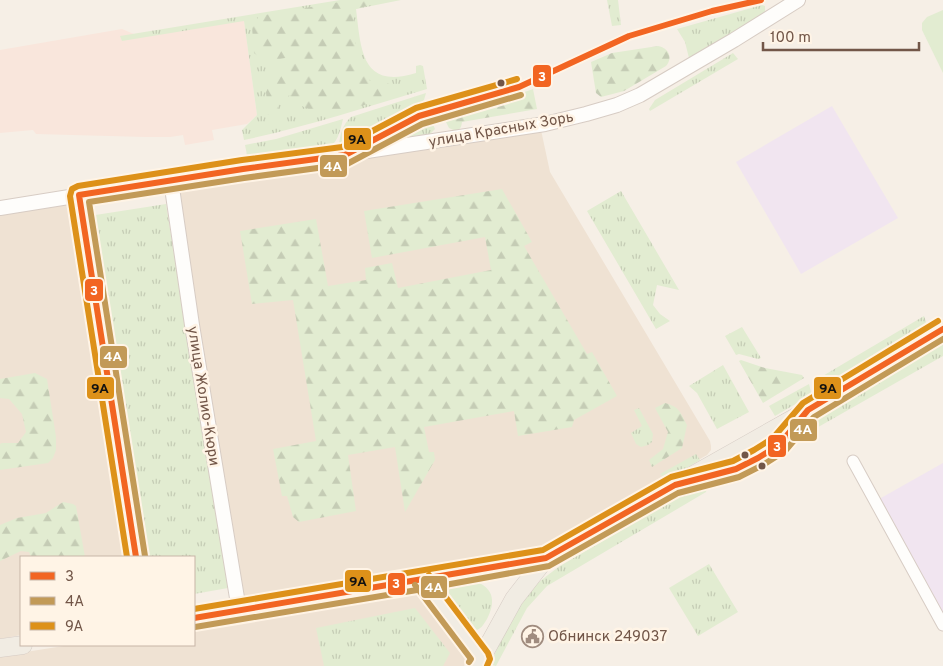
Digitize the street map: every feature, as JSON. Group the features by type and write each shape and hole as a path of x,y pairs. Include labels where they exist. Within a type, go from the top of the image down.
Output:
{"main road":[{"path":"195,618 546,558 796,417 943,329"},
{"path":"422,580 479,662 514,598 546,558"},
{"path":"0,648 20,645"}],"street":[{"name":"улица Красных Зорь","path":"0,208 243,169 545,124 586,114 617,105 640,95 798,0"},
{"name":"улица Жолио-Кюри","path":"171,181 192,325 239,610"},
{"path":"79,195 136,556"},
{"path":"853,461 943,625"}],"shaded area":[{"path":"244,20 257,115 247,124 212,130 214,140 185,145 183,135 145,137 36,134 33,130 0,133 0,50 122,29 141,37"},
{"path":"832,106 898,218 801,274 736,162"},
{"path":"541,130 550,172 710,441 711,450 707,455 532,555 251,599 246,598 242,595 177,198 180,192 197,181"},
{"path":"73,203 75,205 134,556 20,556 20,635 0,639 0,214"},
{"path":"943,463 942,614 881,504 881,498"},
{"path":"413,590 424,597 464,650 466,661 464,666 0,666 0,656 64,646 195,646 195,625"}],"green space":[{"path":"340,0 401,0 356,9 363,51 367,62 374,71 384,76 398,77 416,73 416,66 423,66 427,89 313,123 244,140 242,130 257,115 244,21 122,41 120,36"},
{"path":"351,0 389,0 352,10 357,58 368,80 395,85 404,89 371,103 332,111 306,108 290,95 280,100 277,110 268,115 266,92 275,73 290,57 265,62 254,53 252,27 259,16"},
{"path":"607,0 618,0 621,25 612,26"},
{"path":"762,5 765,6 765,13 689,58 685,42 677,29"},
{"path":"943,10 943,73 922,30 922,23 927,17"},
{"path":"658,46 665,49 669,54 666,66 624,91 601,97 596,93 591,62 612,53"},
{"path":"733,53 738,59 650,111 649,109 655,100"},
{"path":"533,89 537,109 462,122 460,129 456,130 449,128 446,122 446,117 471,105"},
{"path":"426,93 424,100 420,103 353,142 339,145 342,130 351,117"},
{"path":"343,119 337,138 331,146 252,159 247,155 245,145 276,139"},
{"path":"423,119 431,120 435,129 430,134 392,138 393,136"},
{"path":"502,189 532,242 524,246 587,354 592,352 617,396 574,420 572,427 518,436 514,411 424,427 429,452 434,452 435,460 405,512 395,447 348,455 356,511 299,522 293,517 287,496 282,496 273,449 316,441 293,300 252,304 240,231 316,219 328,286 366,280 365,268 392,263 398,288 491,270 485,237 372,258 364,211"},
{"path":"621,191 679,290 657,285 653,305 660,314 670,321 656,329 587,211"},
{"path":"166,204 228,588 195,594 195,556 144,556 89,216"},
{"path":"924,316 928,327 925,330 826,387 821,377"},
{"path":"742,327 761,358 736,355 725,336"},
{"path":"943,344 943,356 813,430 812,424 817,417"},
{"path":"739,361 765,368 802,375 804,378 763,403"},
{"path":"723,365 749,412 717,429 697,393 689,386"},
{"path":"35,373 47,379 56,437 56,450 53,458 48,463 0,470 0,444 18,443 26,432 22,414 9,399 0,398 0,379"},
{"path":"809,384 811,395 775,416 769,406"},
{"path":"665,403 677,408 687,425 682,448 652,467 649,460 663,449 668,432 655,408"},
{"path":"639,408 653,434 652,442 641,447 636,444 631,433 642,426 634,410"},
{"path":"696,454 700,460 669,478 664,478 660,474"},
{"path":"707,480 706,492 547,586 527,608 496,666 492,665 491,662 516,612 536,585 560,566"},
{"path":"63,502 76,506 85,556 31,556 29,552 21,551 0,561 0,525 17,518 46,513"},
{"path":"709,564 738,612 698,636 669,588"},
{"path":"477,582 483,585 490,593 492,603 487,619 480,628 473,631 468,628 442,593 442,588 446,585"},
{"path":"415,608 450,653 443,666 324,666 316,628"}],"transit line":[{"name":"3","path":"136,556 79,195 345,155 419,116 519,87 629,36 712,11 761,0"},
{"name":"9А","path":"127,556 70,196 72,189 78,186 242,160 342,147 416,108 517,79"},
{"name":"4А","path":"145,556 89,202 347,164 422,124 521,95"},
{"name":"9А","path":"195,609 543,550 671,477 733,461 754,450 773,438 803,403 938,321"},
{"name":"3","path":"195,618 546,558 675,485 736,469 758,458 779,445 808,410 943,329"},
{"name":"4А","path":"195,627 549,566 678,493 739,477 763,465 785,451 814,417 943,339"},
{"name":"9А","path":"429,575 488,653 490,659 487,666"},
{"name":"4А","path":"415,585 471,659 469,662"}],"place":[{"name":"Обнинск 249037","path":"532,636"}]}
